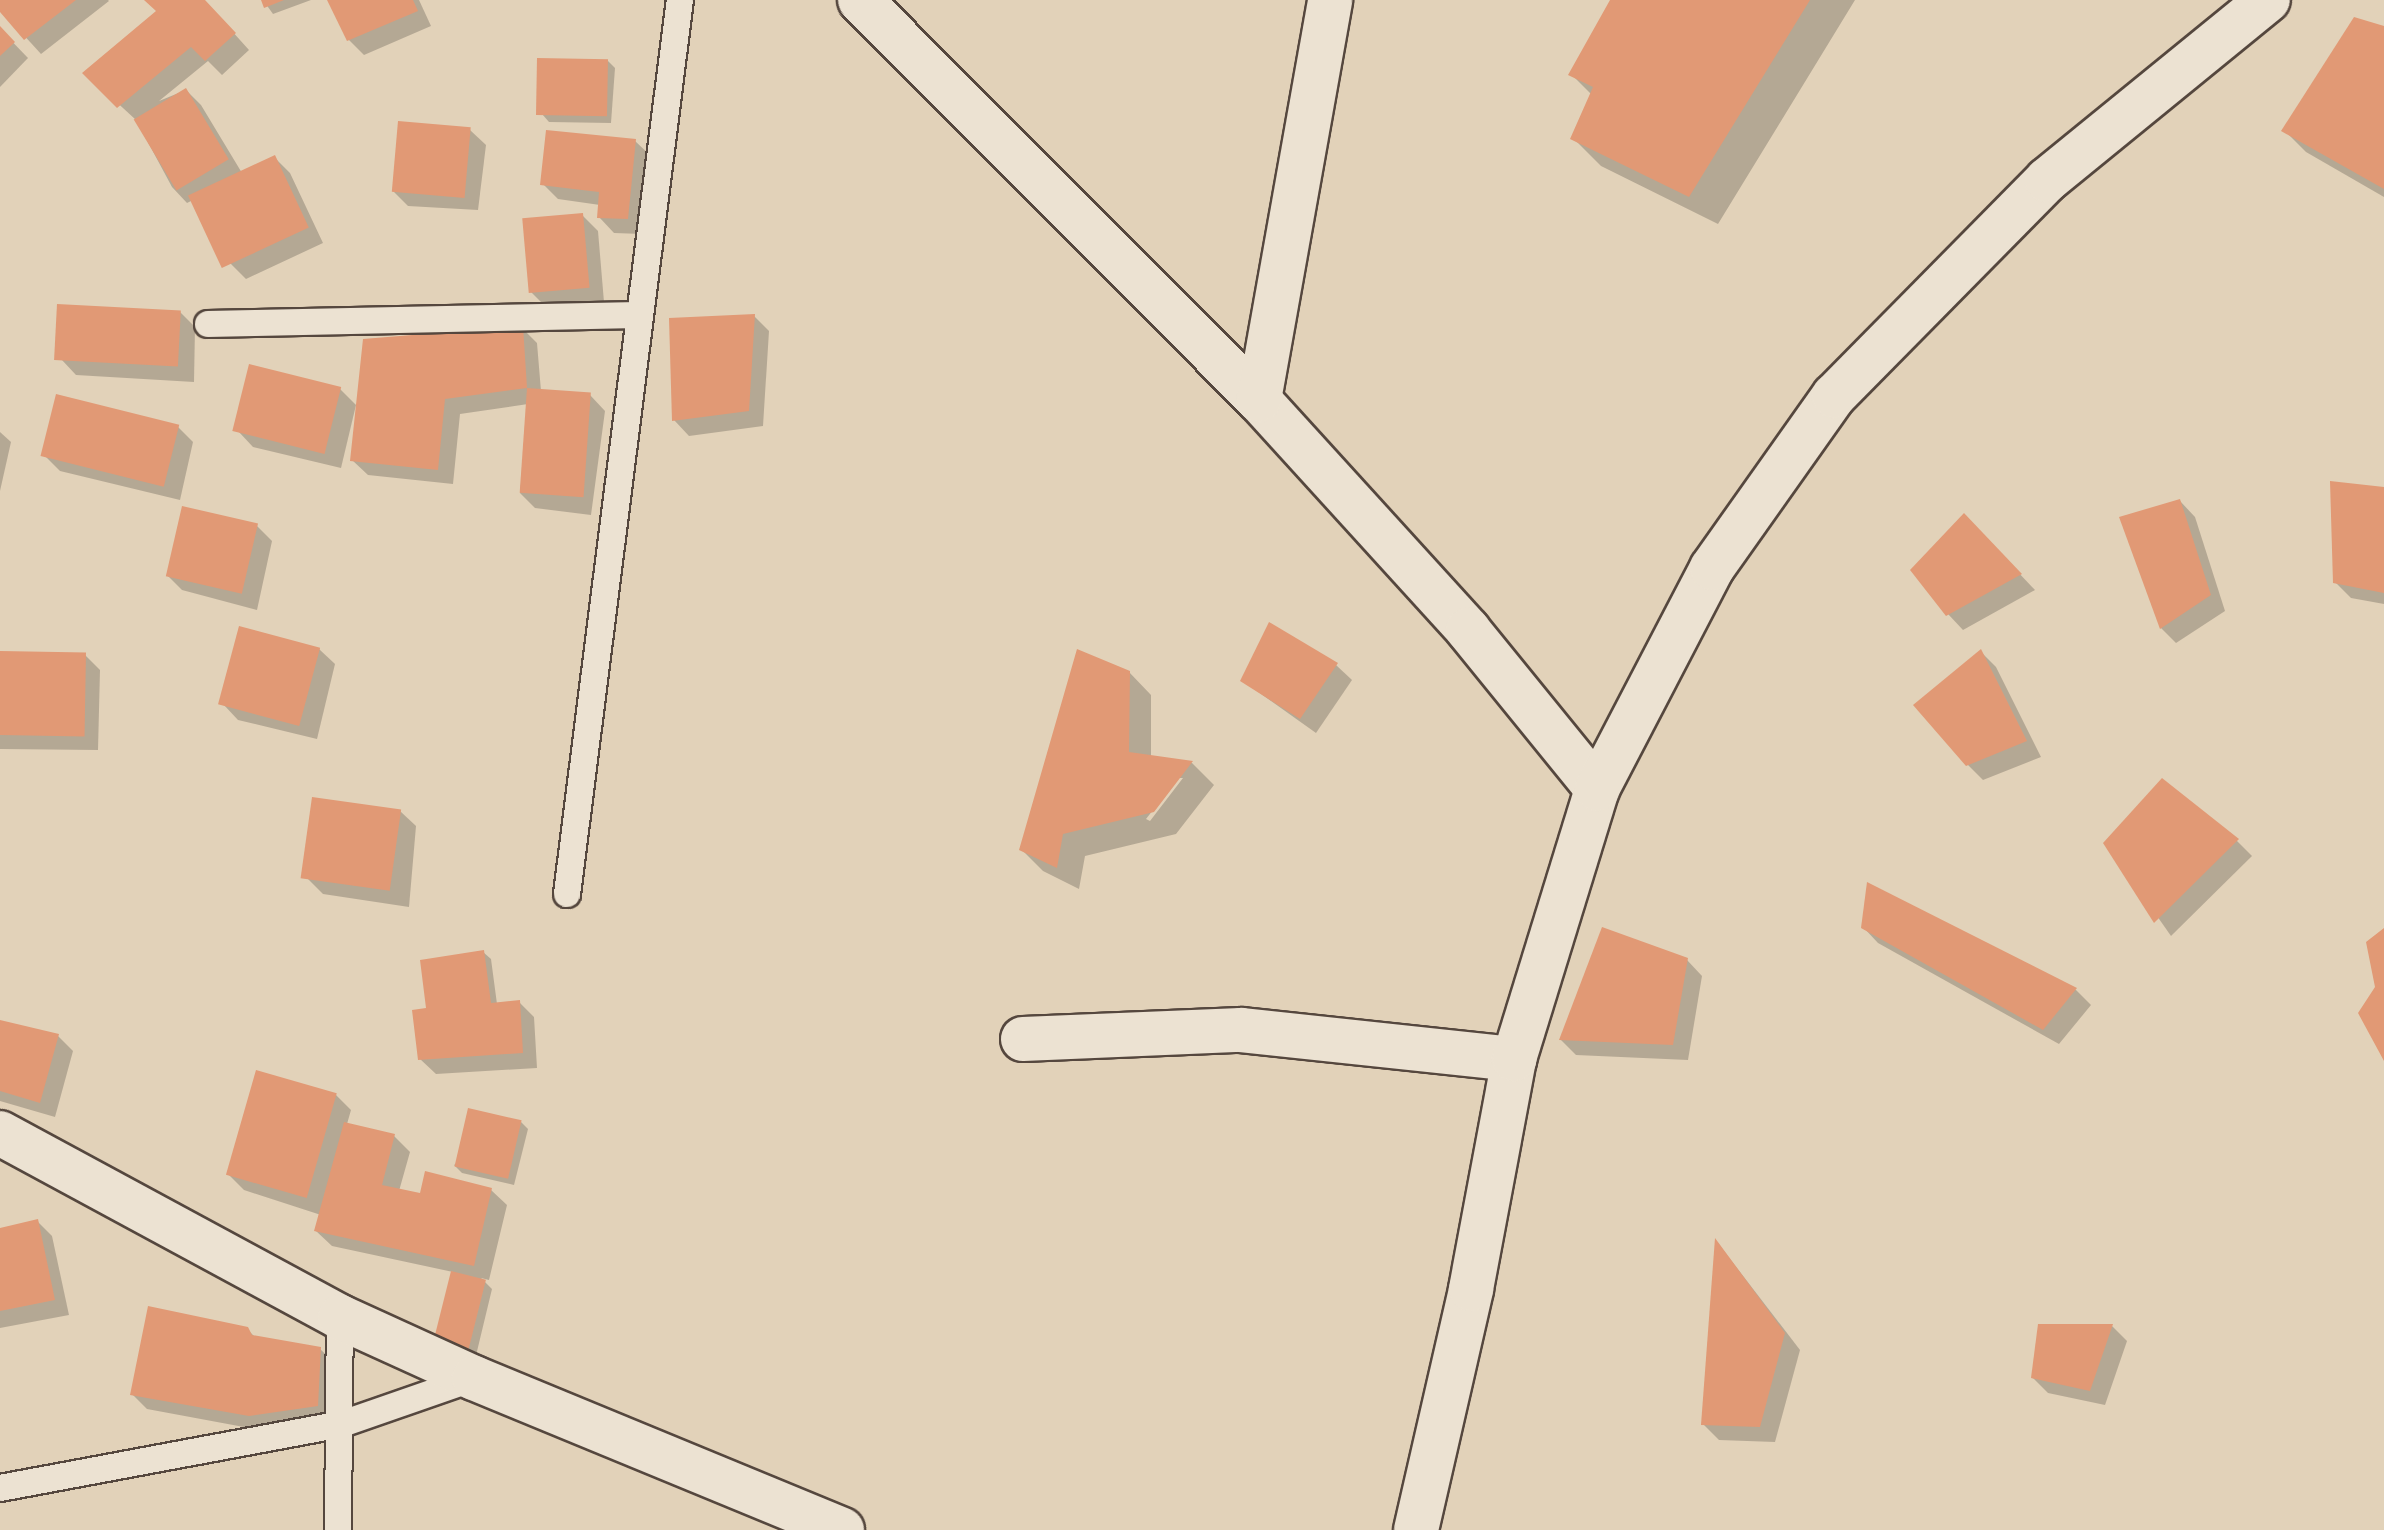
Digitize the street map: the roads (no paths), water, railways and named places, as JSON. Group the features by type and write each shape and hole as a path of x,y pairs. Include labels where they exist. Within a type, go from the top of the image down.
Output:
{"street":[{"path":"860,0 1259,400 1468,630 1597,789"},
{"path":"1259,400 1330,0"},
{"path":"1416,1530 1471,1289 1514,1059 1597,789 1712,568 1834,396 2047,180 2268,0"},
{"path":"1023,1039 1241,1030 1514,1059"},
{"path":"0,1133 340,1317 474,1378 842,1530"}],"lane":[{"path":"567,894 637,315 664,146 680,0"},
{"path":"208,324 637,315"},
{"path":"338,1530 342,1424 340,1317"},
{"path":"0,1488 342,1424 474,1378"}]}
